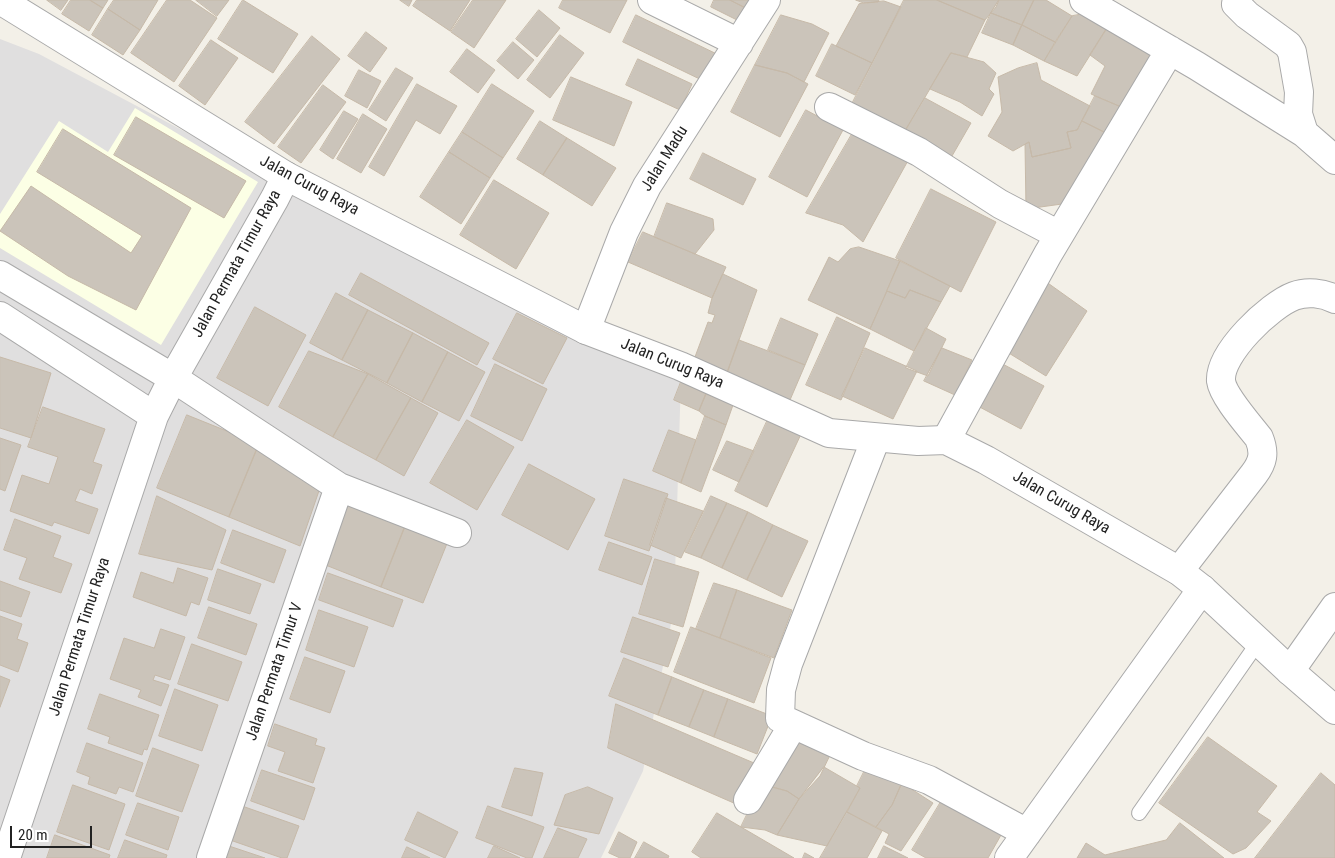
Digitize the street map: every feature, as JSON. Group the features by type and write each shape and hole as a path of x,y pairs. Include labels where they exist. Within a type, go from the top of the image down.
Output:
{"street":[{"name":"Jalan Curug Raya","path":"0,0 286,176 586,330 680,366 829,433 876,438 946,440 986,460 1179,571 1202,589 1335,710"},
{"path":"652,0 685,7 739,43"},
{"name":"Jalan Madu","path":"586,330 624,232 647,186 766,0"},
{"path":"1084,0 1170,50 1304,133 1335,160"},
{"path":"1237,0 1236,4 1247,14 1288,44 1292,52 1299,92 1298,114 1304,133"},
{"path":"946,440 1059,235 1170,50"},
{"path":"829,107 919,152 1000,204 1059,235"},
{"name":"Jalan Permata Timur Raya","path":"6,858 154,416 173,378 286,176"},
{"path":"0,275 173,378 339,487 458,532"},
{"path":"1179,571 1254,474 1264,454 1259,438 1225,392 1221,380 1222,371 1227,359 1254,324 1293,296 1309,292 1335,299"},
{"path":"0,316 154,416"},
{"path":"876,438 786,673 781,690 780,718 863,756 929,780 1027,833"},
{"name":"Jalan Permata Timur V","path":"211,858 339,487"},
{"path":"1009,858 1176,622 1202,589"},
{"path":"1290,671 1335,607"},
{"path":"748,800 792,725"}],"lane":[{"path":"1139,813 1258,641"}],"shaded area":[{"path":"0,39 39,54 494,296 681,377 674,608 643,771 601,858 0,858"},
{"path":"135,108 258,182 161,345 0,248 0,214 59,121 108,152"}],"building":[{"path":"47,0 68,0 61,10"},
{"path":"71,0 90,0 103,8 89,31 62,14"},
{"path":"90,0 108,0 103,8"},
{"path":"114,0 158,0 140,30 108,9"},
{"path":"167,0 190,0 217,18 174,82 131,53"},
{"path":"196,0 229,0 217,16"},
{"path":"243,0 298,34 273,73 218,39"},
{"path":"400,0 412,0 409,6"},
{"path":"417,0 470,0 450,31 413,6"},
{"path":"473,0 506,0 474,48 451,32"},
{"path":"563,0 627,0 610,33 559,8"},
{"path":"714,0 730,0 752,11 745,24 711,7"},
{"path":"730,0 757,0 752,11"},
{"path":"856,0 879,0 878,2 864,3"},
{"path":"904,0 937,0 985,20 967,57 951,53 901,138 849,110"},
{"path":"937,0 999,0 996,7 985,20"},
{"path":"999,0 1034,0 1022,25 991,13"},
{"path":"1034,0 1046,0 1072,16 1055,42 1022,25"},
{"path":"884,1 901,7 872,63 836,46 859,4"},
{"path":"108,9 140,30 123,55 92,35"},
{"path":"539,10 560,28 537,57 516,39"},
{"path":"991,13 1022,25 1013,45 982,33"},
{"path":"1083,14 1109,25 1077,76 1044,61 1072,16"},
{"path":"636,15 723,57 710,84 623,42"},
{"path":"781,15 812,24 829,33 804,82 787,73 755,65"},
{"path":"1022,25 1055,42 1044,61 1013,45"},
{"path":"1109,25 1158,56 1126,109 1091,94 1105,66 1090,55"},
{"path":"366,32 387,48 370,72 348,56"},
{"path":"560,35 584,53 550,98 527,80"},
{"path":"312,36 340,59 274,144 245,122"},
{"path":"211,40 238,58 205,105 179,86"},
{"path":"513,42 534,60 518,79 497,61"},
{"path":"832,44 872,63 855,95 816,76"},
{"path":"467,49 495,70 478,93 450,72"},
{"path":"951,53 984,62 996,73 989,89 994,94 982,116 960,102 930,89"},
{"path":"638,59 692,84 680,110 626,85"},
{"path":"1037,63 1041,80 1090,106 1077,130 1067,132 1071,148 1032,157 1029,142 1013,151 988,136 1002,112 998,77 1018,68"},
{"path":"755,65 787,73 808,84 780,137 731,112"},
{"path":"396,68 413,78 386,121 369,110"},
{"path":"359,70 381,81 367,108 345,96"},
{"path":"571,77 632,102 614,146 553,120"},
{"path":"417,84 457,106 440,134 416,120 384,176 369,167"},
{"path":"492,84 534,111 503,158 462,132"},
{"path":"323,85 346,102 301,163 278,147"},
{"path":"1095,96 1126,109 1110,135 1082,121"},
{"path":"925,98 971,123 952,156 943,151 938,160 901,138"},
{"path":"806,110 843,130 807,197 769,177"},
{"path":"344,111 358,119 333,159 320,150"},
{"path":"363,114 387,129 361,173 337,159"},
{"path":"136,117 246,181 224,218 114,155"},
{"path":"540,121 567,138 543,175 517,159"},
{"path":"1082,121 1110,135 1062,204 1026,209 1025,144 1029,142 1032,157 1071,148 1067,132 1077,130"},
{"path":"63,129 191,208 136,310 68,276 0,231 31,186 131,253 142,236 37,172"},
{"path":"855,129 910,157 863,242 843,225 806,213"},
{"path":"462,132 503,158 490,178 449,152"},
{"path":"567,138 616,168 592,206 543,175"},
{"path":"449,152 490,178 461,224 420,197"},
{"path":"703,153 756,179 743,205 690,179"},
{"path":"494,180 549,213 516,269 460,235"},
{"path":"931,189 996,222 961,292 896,258"},
{"path":"667,203 713,219 714,230 695,254 654,237"},
{"path":"643,232 726,267 712,298 628,262"},
{"path":"859,247 900,261 870,329 808,300 829,257 838,262 850,249"},
{"path":"900,261 950,286 941,302 910,290 905,298 887,291"},
{"path":"361,273 489,343 477,365 349,295"},
{"path":"723,274 757,290 725,379 692,365 708,322 712,323 715,315 708,313 712,298"},
{"path":"1038,276 1087,311 1046,376 999,347"},
{"path":"910,290 941,302 914,351 870,329 887,291 905,298"},
{"path":"336,293 368,310 342,360 310,343"},
{"path":"255,307 306,335 268,406 217,378"},
{"path":"368,310 413,333 387,383 342,360"},
{"path":"517,313 567,338 543,384 493,359"},
{"path":"837,317 870,333 841,400 806,385"},
{"path":"781,318 818,334 805,365 768,350"},
{"path":"926,328 946,339 928,376 906,368"},
{"path":"413,333 448,352 422,402 387,383"},
{"path":"739,340 805,365 787,407 725,379"},
{"path":"865,348 917,371 893,419 842,396"},
{"path":"942,348 972,360 955,395 924,381"},
{"path":"309,351 368,374 333,437 279,407"},
{"path":"448,352 485,372 459,421 422,402"},
{"path":"0,357 51,373 31,438 0,428"},
{"path":"997,361 1044,386 1021,429 974,404"},
{"path":"495,364 547,389 522,441 471,416"},
{"path":"368,374 411,398 376,460 333,437"},
{"path":"681,382 706,394 699,411 674,400"},
{"path":"706,394 733,405 726,425 705,416 699,411"},
{"path":"411,398 438,413 404,476 376,460"},
{"path":"43,407 105,429 93,462 102,465 92,494 80,489 75,501 98,509 89,534 54,522 52,526 10,511 22,475 49,484 58,457 28,447"},
{"path":"187,415 259,444 229,517 157,488"},
{"path":"705,416 726,425 701,492 681,483"},
{"path":"769,417 802,432 767,507 735,491"},
{"path":"467,420 514,447 477,510 430,483"},
{"path":"669,430 696,440 681,483 653,471"},
{"path":"0,438 21,445 5,491 0,489"},
{"path":"727,441 754,451 739,482 713,470"},
{"path":"259,444 322,482 300,546 229,517"},
{"path":"529,464 595,499 568,550 502,515"},
{"path":"624,479 668,494 649,551 605,536"},
{"path":"157,496 226,530 212,570 139,554"},
{"path":"350,496 408,519 381,587 323,564"},
{"path":"711,496 727,503 701,558 685,552"},
{"path":"666,498 703,511 681,558 650,545"},
{"path":"727,503 748,512 722,568 701,558"},
{"path":"748,512 773,525 747,580 722,568"},
{"path":"15,519 61,536 53,557 72,564 61,593 19,579 27,558 4,550"},
{"path":"408,519 450,536 423,603 381,587"},
{"path":"773,525 808,541 782,597 747,580"},
{"path":"233,530 286,550 274,583 221,563"},
{"path":"609,542 652,557 642,585 599,570"},
{"path":"655,559 699,572 683,627 639,614"},
{"path":"178,568 208,578 199,605 191,602 186,616 133,597 141,572 173,583"},
{"path":"218,569 261,584 250,614 208,600"},
{"path":"328,573 403,600 393,627 319,600"},
{"path":"0,581 30,592 21,617 0,610"},
{"path":"714,583 737,590 720,638 696,629"},
{"path":"737,590 792,610 774,658 720,638"},
{"path":"209,607 257,624 246,655 198,638"},
{"path":"319,610 368,627 354,667 306,650"},
{"path":"0,616 22,624 17,639 28,643 18,672 0,665"},
{"path":"633,617 680,633 668,667 621,652"},
{"path":"691,627 771,658 754,703 674,672"},
{"path":"161,629 185,637 170,680 155,675 153,680 169,685 161,706 138,697 141,690 110,679 124,638 154,648"},
{"path":"192,644 242,662 228,701 178,684"},
{"path":"305,657 345,671 330,713 290,699"},
{"path":"624,658 672,677 658,715 609,696"},
{"path":"0,676 10,680 0,707"},
{"path":"672,677 704,690 689,727 658,715"},
{"path":"175,689 218,705 202,751 159,736"},
{"path":"704,690 728,699 714,737 689,727"},
{"path":"100,694 159,715 147,750 144,749 142,755 108,743 110,737 88,729"},
{"path":"728,699 772,716 757,754 714,737"},
{"path":"616,704 754,763 736,804 608,748"},
{"path":"275,724 317,739 315,745 325,748 313,783 278,771 285,752 268,746"},
{"path":"1208,737 1277,786 1257,812 1271,821 1246,848 1233,854 1159,803"},
{"path":"789,738 831,753 820,776 799,799 787,791 764,785"},
{"path":"87,743 143,763 133,792 119,787 116,794 88,784 90,777 77,772"},
{"path":"153,748 199,765 182,812 136,796"},
{"path":"867,766 902,783 892,805 876,827 847,812 860,788 857,786"},
{"path":"824,767 860,788 827,846 777,835 799,799"},
{"path":"515,768 543,773 532,816 502,807"},
{"path":"262,770 315,788 304,820 251,801"},
{"path":"1321,773 1335,785 1335,858 1255,858"},
{"path":"902,783 933,803 901,851 885,843 889,834 876,827 892,805"},
{"path":"762,784 787,791 799,799 777,835 765,830 741,827"},
{"path":"73,785 125,804 109,850 57,832"},
{"path":"588,787 613,798 599,834 554,825 565,795"},
{"path":"942,800 1001,835 988,858 926,858 912,850"},
{"path":"138,803 179,817 168,850 126,835"},
{"path":"242,806 299,826 287,858 282,858 230,840"},
{"path":"488,806 544,827 532,858 527,858 476,838"},
{"path":"418,812 458,832 445,858 405,840"},
{"path":"847,812 882,831 867,858 820,858"},
{"path":"717,813 794,858 701,858 692,852"},
{"path":"1180,823 1224,858 1077,858 1086,843 1105,855 1166,840"},
{"path":"558,828 587,839 578,858 544,858"},
{"path":"619,832 637,842 630,858 620,858 609,853"},
{"path":"55,835 110,855 109,858 47,858"},
{"path":"125,840 167,855 166,858 118,858"},
{"path":"644,842 669,856 668,858 635,858"},
{"path":"229,846 265,858 225,858"},
{"path":"494,846 520,858 488,858"},
{"path":"884,846 908,858 878,858"},
{"path":"407,847 430,858 402,858"},
{"path":"805,853 814,858 803,858"}]}
